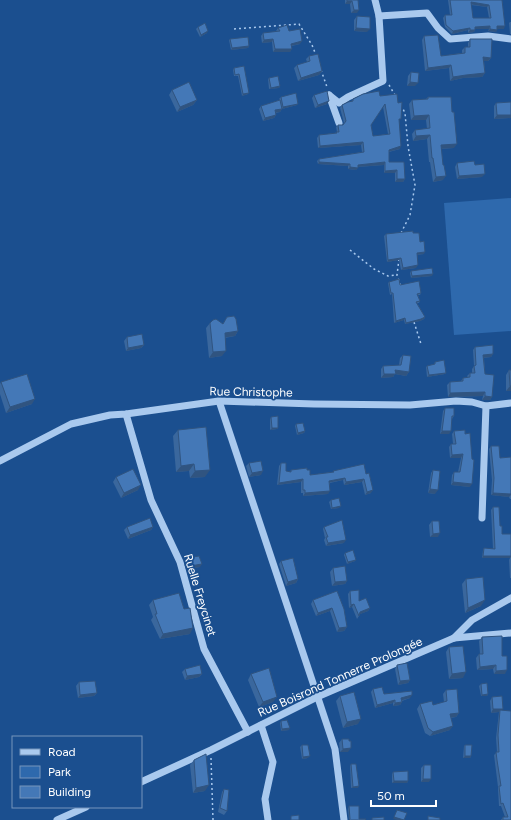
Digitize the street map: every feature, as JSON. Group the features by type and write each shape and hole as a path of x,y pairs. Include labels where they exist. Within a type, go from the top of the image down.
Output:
{"street":[{"path":"329,95 339,103 348,97 383,81 380,16 375,0"},
{"path":"380,16 427,13 438,28 450,39 488,36 511,39"},
{"path":"329,95 339,123"},
{"path":"219,401 272,556 335,749 344,820"},
{"name":"Rue Christophe","path":"0,461 71,424 110,415 219,401 410,405 472,402 486,406 511,403"},
{"path":"482,518 486,406"},
{"name":"Ruelle Freycinet","path":"126,414 151,500 180,562 204,649 248,732"},
{"path":"454,638 472,620 511,598"},
{"name":"Rue Boisrond Tonnerre Prolongée","path":"142,782 211,750 317,697 454,638 511,634"},
{"path":"261,725 273,762 265,799 268,820"},
{"path":"57,820 84,808"}],"path":[{"path":"234,29 299,24 312,45 317,59"},
{"path":"320,66 329,95"},
{"path":"383,74 397,100"},
{"path":"400,239 401,233 410,215 415,185 408,146 405,112 401,106"},
{"path":"350,250 374,269 388,276 397,275"},
{"path":"399,258 397,275 402,289"},
{"path":"413,319 422,344"},
{"path":"211,750 213,820"}],"green space":[{"path":"511,198 511,331 454,335 444,203"}],"building":[{"path":"347,0 358,0 359,10 354,10 352,1"},
{"path":"450,0 502,0 505,26 497,26 497,30 490,29 490,26 475,27 475,30 470,30 470,28 453,31 446,25 445,15 452,15","holes":["471,2 489,5 491,18 473,18"]},
{"path":"357,16 370,17 370,29 356,28"},
{"path":"205,23 208,31 201,35 198,27"},
{"path":"287,25 289,31 300,29 302,41 291,44 292,49 275,49 273,39 264,40 263,33 280,31 278,28"},
{"path":"438,35 441,56 465,53 465,47 470,47 470,39 492,39 491,58 483,57 485,73 453,77 451,65 428,68 424,36"},
{"path":"248,37 249,46 232,48 230,39"},
{"path":"318,54 322,71 301,78 297,65 310,61 309,56"},
{"path":"244,66 249,93 243,94 239,74 235,75 234,68"},
{"path":"411,72 419,73 418,83 410,82"},
{"path":"278,76 280,86 271,88 269,78"},
{"path":"189,82 197,100 180,107 172,90"},
{"path":"327,91 329,101 318,105 314,95"},
{"path":"379,91 380,96 397,94 398,103 402,102 401,119 399,119 401,146 389,150 389,162 404,162 405,179 397,179 397,170 385,171 385,162 358,165 358,168 350,167 350,164 319,162 319,159 364,152 363,142 320,146 319,135 339,132 338,125 343,125 346,121 342,105 353,101 353,99 363,94","holes":["385,104 390,134 373,136 371,125"]},
{"path":"296,93 298,104 283,107 281,97"},
{"path":"428,97 451,97 457,144 441,145 443,165 446,176 436,177 432,158 430,135 416,136 415,130 430,128 429,115 414,116 412,100 428,99"},
{"path":"280,100 282,109 275,110 276,115 265,118 261,106"},
{"path":"511,102 511,115 497,115 496,103"},
{"path":"474,161 475,165 484,164 485,174 459,176 457,163"},
{"path":"413,231 413,233 419,233 420,242 424,241 425,252 417,253 418,265 403,268 401,258 388,260 386,234"},
{"path":"432,268 433,274 412,276 411,271"},
{"path":"399,279 400,285 419,281 421,293 417,294 420,301 416,302 425,317 406,323 405,318 396,321 393,293 391,293 389,282"},
{"path":"234,316 238,331 225,333 226,351 213,352 210,323 216,319 223,324 227,317"},
{"path":"142,334 144,345 128,348 127,337"},
{"path":"493,345 493,354 483,355 485,374 494,375 492,397 485,396 485,392 450,393 450,382 463,381 463,378 470,377 470,373 475,373 475,347"},
{"path":"403,355 411,356 409,372 395,370 396,374 384,374 383,366 401,365"},
{"path":"444,360 446,373 429,375 427,366"},
{"path":"509,370 511,370 511,386 510,386"},
{"path":"27,374 35,399 10,407 1,382"},
{"path":"445,408 454,408 451,431 442,431"},
{"path":"278,416 278,428 272,428 271,417"},
{"path":"303,423 305,431 298,433 296,424"},
{"path":"206,427 210,470 195,471 194,464 181,466 178,430"},
{"path":"465,430 465,434 470,433 472,459 474,460 472,484 453,482 454,472 460,472 463,454 452,455 451,444 456,444 454,431"},
{"path":"491,446 499,446 500,458 511,457 511,494 493,493 494,478"},
{"path":"261,461 263,471 252,473 249,463"},
{"path":"281,463 286,463 286,471 291,472 291,470 307,468 307,470 310,470 310,475 334,472 333,471 364,464 366,474 369,473 373,490 367,492 364,479 346,482 345,478 329,481 330,491 305,493 305,490 303,490 303,479 279,483"},
{"path":"133,469 141,485 124,493 116,477"},
{"path":"433,470 440,471 438,490 430,489"},
{"path":"339,498 341,506 332,508 331,500"},
{"path":"493,507 499,507 502,534 511,534 511,556 483,556 484,548 495,549"},
{"path":"150,518 153,527 130,535 127,527"},
{"path":"342,520 346,540 328,543 326,537 328,537 324,527"},
{"path":"432,521 439,521 440,533 433,534"},
{"path":"353,550 356,560 348,562 345,553"},
{"path":"199,556 202,564 190,566 187,558"},
{"path":"293,558 298,579 288,582 281,561"},
{"path":"345,566 347,581 335,582 333,568"},
{"path":"483,577 485,600 468,608 466,579"},
{"path":"359,590 359,601 366,598 370,608 360,612 359,616 354,604 351,605 350,591"},
{"path":"337,591 344,609 347,627 339,628 332,608 318,613 313,600"},
{"path":"179,593 184,609 190,608 193,628 163,634 155,614 157,614 153,600"},
{"path":"502,636 502,656 507,656 507,670 496,671 496,665 480,667 479,654 483,654 482,637"},
{"path":"463,646 466,672 452,674 449,647"},
{"path":"407,663 410,680 400,681 397,665"},
{"path":"200,665 202,674 187,676 185,669"},
{"path":"269,668 277,697 263,702 251,674"},
{"path":"95,681 97,693 80,695 79,682"},
{"path":"487,683 488,694 482,695 481,684"},
{"path":"382,687 384,694 412,691 412,695 401,698 402,702 395,703 395,700 377,705 373,689"},
{"path":"457,689 459,713 450,714 453,726 433,732 428,728 420,704 432,701 433,705 447,701 446,690"},
{"path":"354,692 361,719 347,722 340,696"},
{"path":"502,696 503,709 493,709 492,697"},
{"path":"500,710 511,711 511,820 503,820 503,817 508,817 503,803 501,804 499,786 501,786 496,752 499,752 498,735"},
{"path":"287,720 290,728 282,729 281,721"},
{"path":"342,739 349,739 349,741 351,741 351,748 343,749"},
{"path":"302,745 308,745 310,756 303,757"},
{"path":"465,745 472,745 471,756 465,756"},
{"path":"206,754 209,785 196,788 194,760"},
{"path":"351,764 356,764 359,786 353,787"},
{"path":"424,765 431,765 431,779 423,779"},
{"path":"408,771 408,781 394,781 393,772"},
{"path":"224,789 229,790 227,811 220,808"},
{"path":"349,806 359,806 359,819 366,819 349,820"},
{"path":"397,810 407,813 404,820 394,817"},
{"path":"299,815 299,820 291,820 291,816"},
{"path":"428,816 440,818 440,820 428,820"},
{"path":"384,817 384,820 372,820 372,818"}]}
